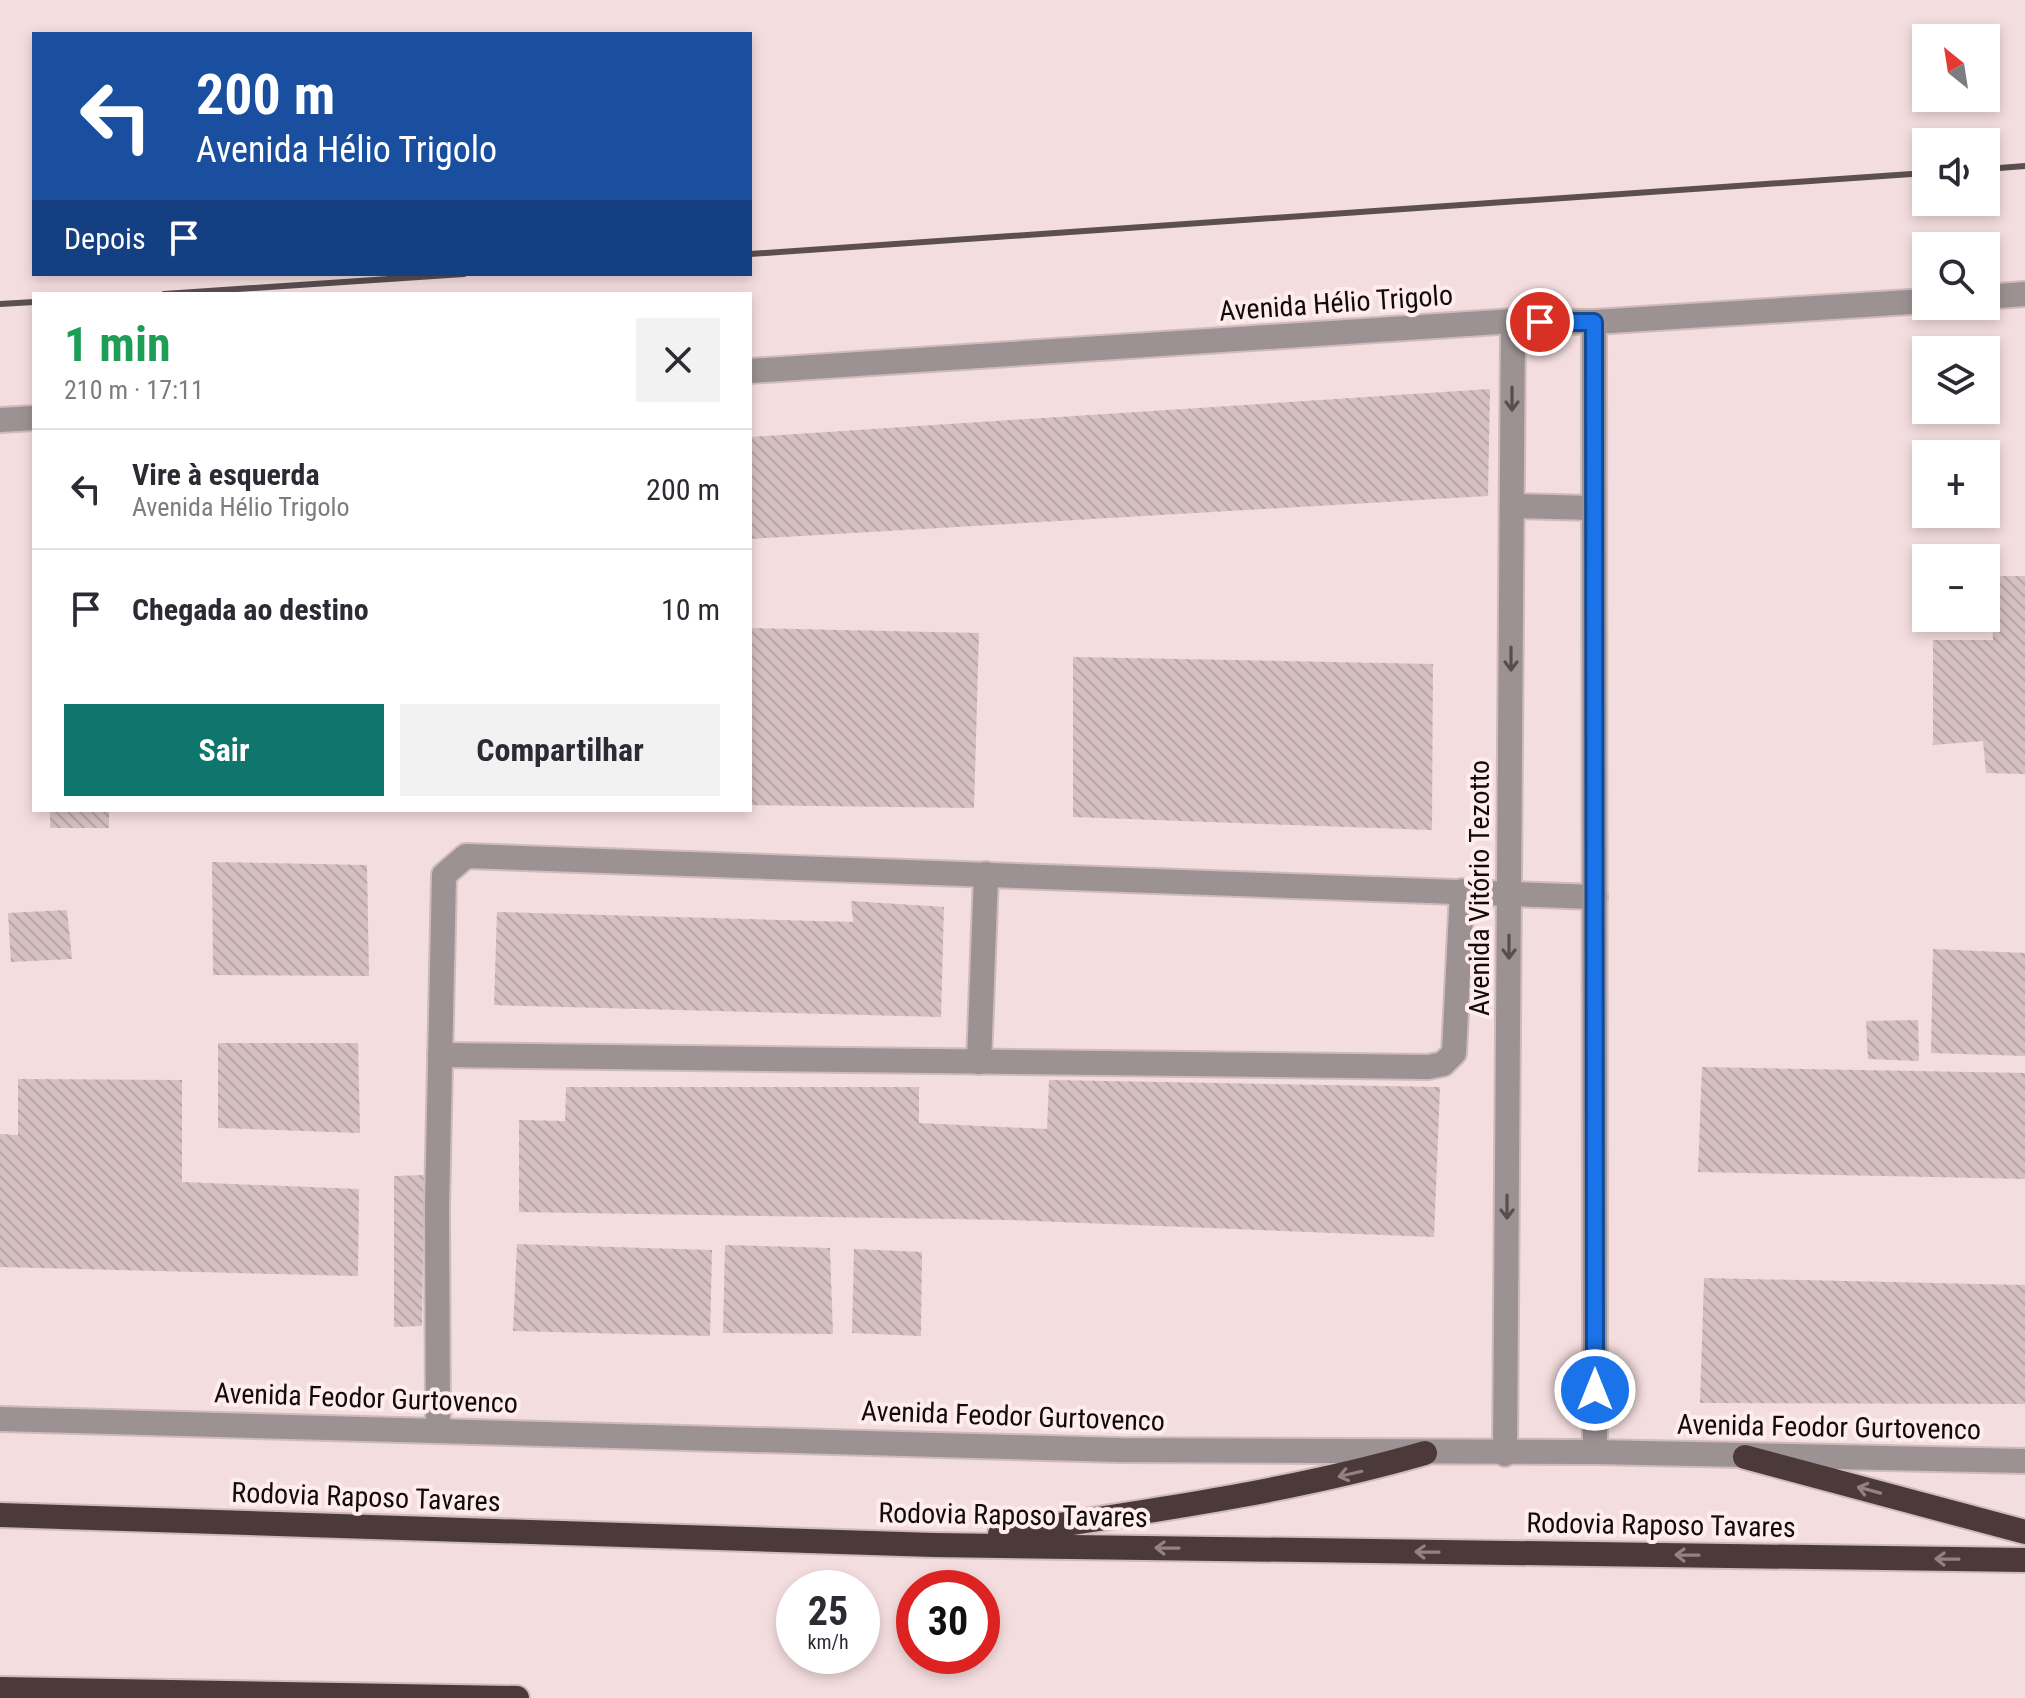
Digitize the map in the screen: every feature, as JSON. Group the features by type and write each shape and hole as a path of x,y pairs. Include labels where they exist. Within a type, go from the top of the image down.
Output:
{"highway":[{"path":"934,1545 1235,1497 1352,1474 1425,1453"},
{"path":"1745,1457 2025,1532"},
{"name":"Rodovia Raposo Tavares","path":"0,1515 934,1545 2025,1560"},
{"path":"0,1689 517,1698"}],"street":[{"path":"2000,296 2025,294"},
{"name":"Avenida Hélio Trigolo","path":"752,371 1513,321 1594,322 1912,302"},
{"name":"Avenida Vitório Tezotto","path":"1505,1454 1513,321"},
{"path":"1594,322 1595,1452"},
{"path":"0,420 32,418"},
{"path":"1512,506 1594,508"},
{"path":"438,1430 444,875 466,856 1595,897"},
{"path":"979,1062 986,874"},
{"path":"440,1055 1412,1067 1443,1064 1454,1053 1462,891"},
{"name":"Avenida Feodor Gurtovenco","path":"0,1419 1120,1450 1595,1452 2025,1461"}],"building":[{"path":"1490,389 1488,496 752,539 752,437"},
{"path":"2000,576 2025,576 2025,774 1986,773 1983,741 1933,745 1933,640 1993,640 1993,632 2000,632"},
{"path":"752,628 979,633 974,808 752,805"},
{"path":"1073,657 1433,664 1432,830 1073,817"},
{"path":"50,812 109,812 109,828 50,828"},
{"path":"212,862 367,865 369,976 213,975"},
{"path":"851,901 944,907 941,1017 494,1005 497,912 853,922"},
{"path":"67,910 72,959 11,962 8,913"},
{"path":"1933,949 2025,953 2025,1056 1931,1053"},
{"path":"1918,1020 1919,1061 1868,1059 1866,1021"},
{"path":"218,1043 358,1043 360,1133 218,1128"},
{"path":"1702,1067 2025,1073 2025,1179 1698,1172"},
{"path":"18,1079 182,1080 182,1182 359,1189 358,1276 0,1267 0,1134 18,1135"},
{"path":"1049,1080 1440,1087 1434,1237 1010,1220 519,1212 519,1120 565,1121 566,1087 919,1087 919,1123 1047,1129"},
{"path":"424,1175 422,1326 394,1327 394,1176"},
{"path":"517,1244 712,1250 710,1336 513,1331"},
{"path":"725,1245 830,1248 833,1334 723,1333"},
{"path":"854,1249 922,1252 921,1336 852,1333"},
{"path":"1704,1278 2025,1285 2025,1404 1700,1403"}],"railway":[{"path":"2000,168 2025,166"},
{"path":"752,254 1912,174"},
{"path":"194,292 434,276"},
{"path":"0,304 32,302"}],"route":[{"path":"1540,322 1594,322 1595,1390"}]}
